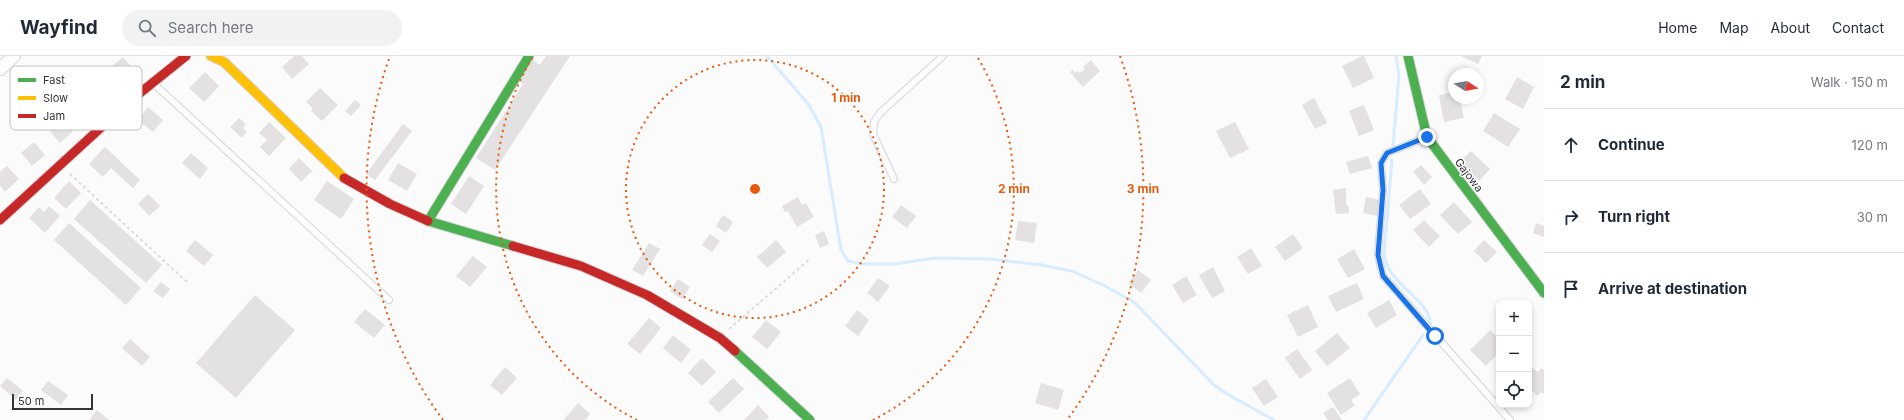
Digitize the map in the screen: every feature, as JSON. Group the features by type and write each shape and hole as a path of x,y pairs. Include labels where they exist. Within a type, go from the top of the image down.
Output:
{"street":[{"path":"0,69 14,56"},
{"path":"142,93 186,56"},
{"path":"211,56 224,62 346,180 390,204 428,221 580,266 647,295 720,338 810,420"},
{"path":"428,221 506,90 530,56"},
{"name":"Gajowa","path":"1408,56 1427,137 1544,293"},
{"path":"0,220 100,130"}],"lane":[{"path":"894,179 873,134 874,122 880,113 943,56"},
{"path":"153,83 389,300"},
{"path":"1427,137 1387,153 1381,163 1383,190 1378,255 1383,276 1510,420"}],"path":[{"path":"60,165 188,283"},
{"path":"720,338 810,259"}],"building":[{"path":"294,56 302,56 309,64 292,79 282,67"},
{"path":"546,56 570,56 495,170 476,158 523,84 516,79 530,58 540,65"},
{"path":"1364,56 1374,78 1353,88 1342,66"},
{"path":"1461,56 1482,56 1478,64"},
{"path":"123,57 131,66 112,66"},
{"path":"1091,60 1100,71 1083,87 1070,72 1073,70 1075,73 1077,71 1080,73 1085,69 1083,67"},
{"path":"205,72 219,86 204,102 189,88"},
{"path":"1517,77 1534,87 1523,109 1505,99"},
{"path":"320,88 338,105 322,121 311,111 313,108 306,102"},
{"path":"1448,93 1448,104 1461,104 1464,118 1444,122 1439,95"},
{"path":"1314,98 1327,123 1315,129 1302,105"},
{"path":"355,100 361,105 351,116 345,111"},
{"path":"1364,105 1374,130 1359,136 1349,111"},
{"path":"148,107 163,120 153,132 142,123 142,115"},
{"path":"1494,113 1520,129 1508,147 1483,131"},
{"path":"239,118 246,124 243,128 247,132 242,138 230,127"},
{"path":"269,122 286,138 269,156 260,147 267,140 259,133"},
{"path":"1235,122 1249,149 1230,158 1216,131"},
{"path":"403,124 412,131 375,180 366,174"},
{"path":"49,130 74,130 60,143"},
{"path":"34,142 45,155 32,166 21,153"},
{"path":"105,147 140,180 133,188 111,168 103,177 89,164"},
{"path":"1471,151 1490,169 1479,181 1460,162"},
{"path":"191,153 208,168 200,179 182,163"},
{"path":"1368,156 1372,168 1350,174 1346,162"},
{"path":"299,158 312,171 301,182 289,169"},
{"path":"398,163 417,174 407,191 388,180"},
{"path":"1421,165 1432,177 1424,185 1413,172"},
{"path":"7,166 19,179 5,192 0,186 0,172"},
{"path":"469,176 484,186 466,214 451,204"},
{"path":"69,181 81,193 66,209 54,198"},
{"path":"327,181 354,199 341,219 314,200"},
{"path":"1346,188 1346,205 1348,205 1349,213 1336,214 1333,190"},
{"path":"1420,189 1431,204 1410,219 1399,205"},
{"path":"148,194 160,206 149,216 138,204"},
{"path":"798,197 802,205 806,203 814,217 797,227 788,211 785,212 782,206"},
{"path":"1366,197 1380,200 1377,216 1363,213"},
{"path":"90,200 162,265 146,283 74,219"},
{"path":"1454,202 1472,222 1458,234 1440,215"},
{"path":"901,205 916,216 907,228 892,217"},
{"path":"49,206 60,216 45,233 29,218 39,207 44,212"},
{"path":"723,215 733,222 726,233 716,226"},
{"path":"1424,220 1440,236 1429,247 1413,230"},
{"path":"1018,221 1037,223 1034,243 1015,240"},
{"path":"69,223 141,288 126,305 54,240"},
{"path":"1536,223 1544,226 1544,237 1533,233"},
{"path":"824,231 829,244 820,248 815,235"},
{"path":"710,234 720,241 712,252 702,245"},
{"path":"1293,234 1303,248 1285,261 1275,247"},
{"path":"195,240 213,255 204,266 186,251"},
{"path":"776,240 786,252 767,268 757,257"},
{"path":"1484,240 1497,252 1486,263 1474,251"},
{"path":"649,243 660,249 643,276 632,270"},
{"path":"1251,248 1262,266 1248,274 1237,257"},
{"path":"1354,249 1365,269 1348,278 1337,259"},
{"path":"473,256 487,267 470,287 456,276"},
{"path":"1213,267 1225,291 1212,298 1199,275"},
{"path":"1138,270 1151,280 1141,293 1128,283"},
{"path":"1186,276 1197,295 1183,303 1172,285"},
{"path":"878,278 890,286 878,302 867,293"},
{"path":"678,279 690,287 682,299 670,291"},
{"path":"161,282 170,289 163,298 153,291"},
{"path":"1357,283 1364,299 1336,312 1328,296"},
{"path":"255,295 295,330 236,398 196,363"},
{"path":"1389,300 1397,315 1376,328 1367,313"},
{"path":"1308,305 1318,327 1298,337 1287,315"},
{"path":"365,309 385,325 374,338 354,322"},
{"path":"857,310 869,320 858,336 845,326"},
{"path":"649,318 661,328 640,354 627,344"},
{"path":"766,320 781,332 767,349 752,337"},
{"path":"1490,330 1496,336 1496,355 1486,366 1470,350"},
{"path":"1337,333 1350,348 1327,366 1315,351"},
{"path":"673,335 691,350 681,363 663,348"},
{"path":"130,339 150,357 142,366 122,348"},
{"path":"1297,349 1312,370 1300,379 1285,358"},
{"path":"702,358 716,372 702,386 688,373"},
{"path":"505,367 517,378 502,395 490,385"},
{"path":"1532,367 1537,372 1542,368 1544,370 1544,394 1542,392 1537,396 1532,390"},
{"path":"7,378 23,391 16,400 0,386"},
{"path":"733,378 744,389 719,413 708,402"},
{"path":"1350,378 1360,394 1351,400 1355,405 1341,415 1327,393"},
{"path":"1266,379 1278,397 1264,406 1252,388"},
{"path":"48,381 68,395 61,405 41,390"},
{"path":"1041,383 1064,390 1058,410 1035,403"},
{"path":"578,403 590,414 585,420 565,420 564,419"},
{"path":"758,405 769,417 766,420 744,420"},
{"path":"1333,407 1342,420 1328,420 1323,413"},
{"path":"97,410 109,420 89,420"}],"waterway":[{"path":"767,56 809,105 821,127 841,250 848,261 862,264 895,264 935,258 989,259 1042,265 1072,271 1103,285 1134,302 1214,385 1227,394 1274,420"},
{"path":"1393,145 1399,76 1396,56"},
{"path":"1392,160 1384,254 1387,265 1393,275 1424,307 1430,324"},
{"path":"1364,420 1423,335"}],"traffic: fast":[{"path":"513,246 428,221 529,56"},
{"path":"1408,56 1427,137 1544,293"},
{"path":"735,351 810,420"}],"traffic: slow":[{"path":"211,56 224,62 344,178"}],"traffic: jam":[{"path":"142,91 186,56"},
{"path":"0,220 98,130"},
{"path":"344,178 390,204 428,221"},
{"path":"513,246 581,266 647,295 720,338 735,351"}],"route":[{"path":"1427,137 1387,153 1381,163 1383,190 1378,255 1383,276 1435,336"}]}
